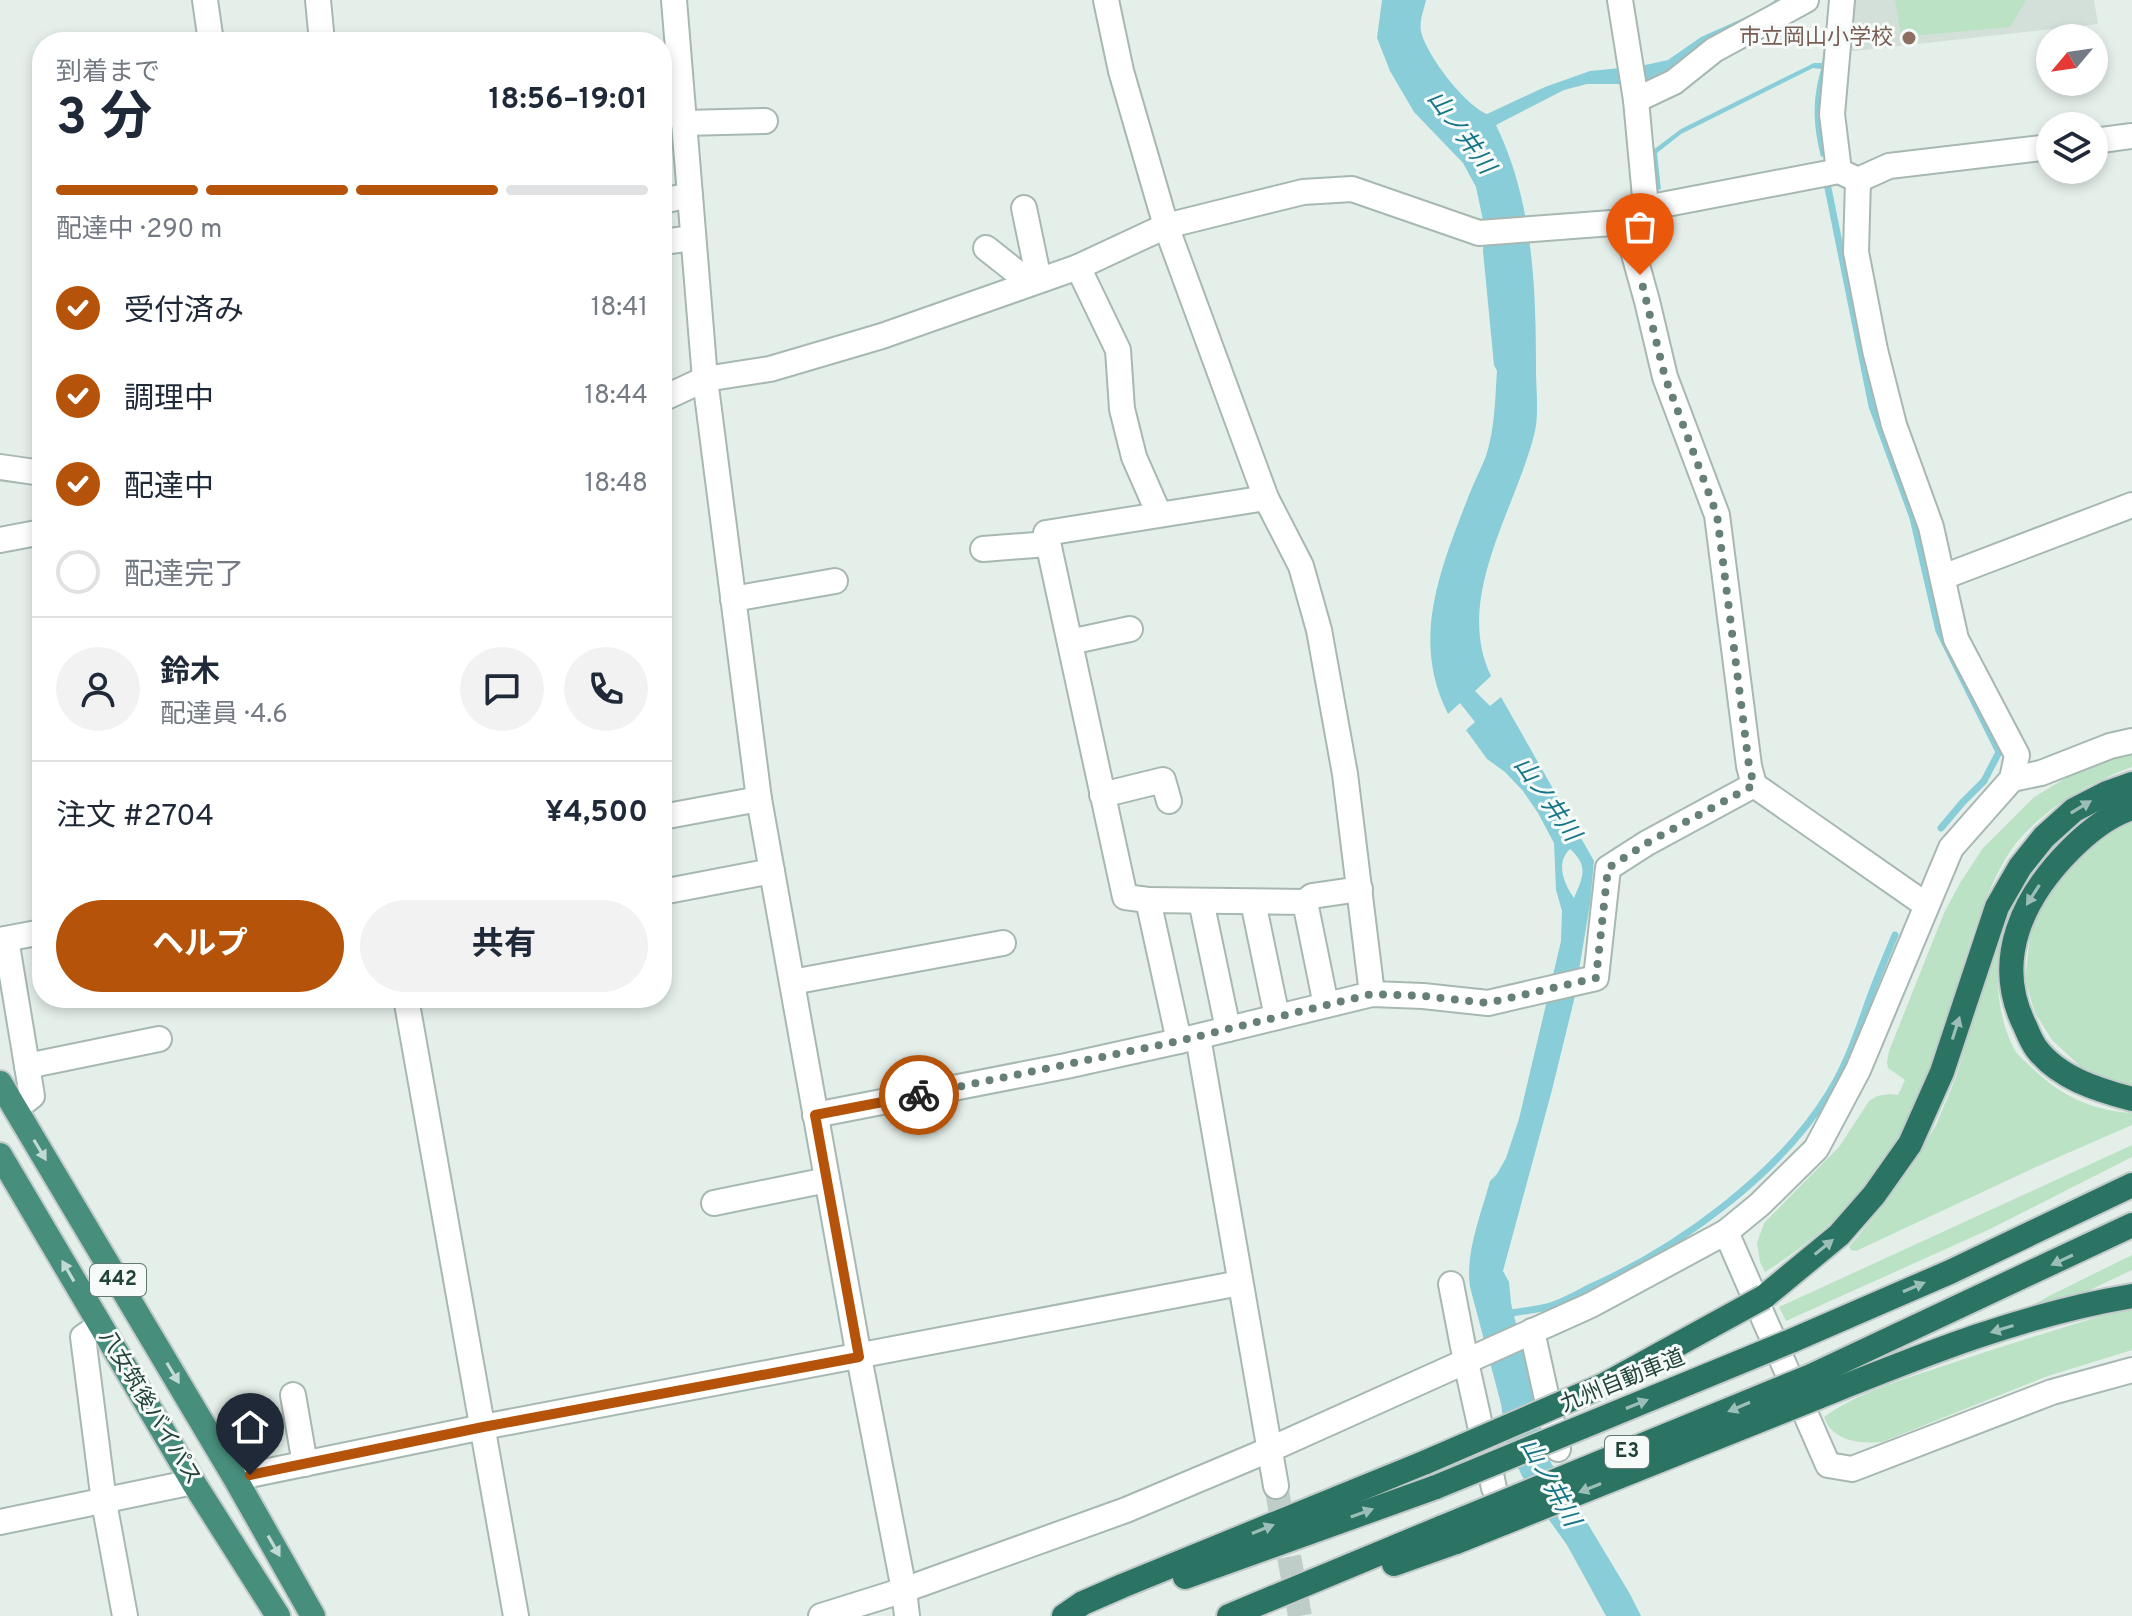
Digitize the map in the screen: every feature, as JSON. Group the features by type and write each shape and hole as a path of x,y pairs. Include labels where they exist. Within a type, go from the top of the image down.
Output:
{"highway":[{"path":"1064,1616 1083,1603 1122,1586 1426,1462 1604,1385 1764,1297 1839,1235 1874,1195 1910,1144 1942,1072 1997,907 2020,867 2044,837 2074,810 2132,784"},
{"path":"2132,808 2086,834 2050,869 2023,911 2013,944 2011,982 2020,1015 2036,1048 2072,1077 2094,1088 2132,1099"},
{"name":"八女筑後バイパス","path":"0,1083 235,1478 313,1616"},
{"name":"八女筑後バイパス","path":"0,1155 193,1482 278,1616"},
{"name":"九州自動車道","path":"1078,1616 1436,1487 1791,1341 1950,1272 2132,1185"},
{"name":"E3","path":"1236,1614 1449,1534 1814,1387 2132,1225"},
{"path":"1814,1387 2093,1302 2132,1296"}],"street":[{"path":"205,0 210,32"},
{"path":"318,0 321,32"},
{"path":"674,0 705,379 759,799 907,1616"},
{"path":"1106,0 1121,71 1166,226 1266,498 1301,566 1319,630 1345,774 1372,994"},
{"path":"1620,0 1634,84 1646,208"},
{"path":"1634,84 1674,82 1714,50 1806,0"},
{"path":"821,1616 904,1590 1126,1510 1271,1449 1591,1305 1726,1232 1759,1205 1816,1149 1858,1070 1951,848 2012,779 2017,755 1956,639 1931,527 1894,425 1875,350 1856,252 1848,176 1832,114 1842,0"},
{"path":"684,123 765,121"},
{"path":"2108,139 2132,136"},
{"path":"672,394 705,379 770,369 882,336 1078,267 1166,226 1303,192 1352,189 1479,233 1536,230 1625,222 1646,208 1848,176 1889,166 2036,149"},
{"path":"672,199 690,195"},
{"path":"1024,208 1034,282"},
{"path":"1625,222 1665,377 1717,515 1754,785 1926,905"},
{"path":"672,241 693,238"},
{"path":"986,248 1024,278 1034,282"},
{"path":"1078,267 1118,350 1122,409 1134,457 1159,514"},
{"path":"0,467 32,472"},
{"path":"1266,498 1046,533 1125,897 1305,902 1312,896 1360,889"},
{"path":"1943,577 2132,505"},
{"path":"0,540 32,534"},
{"path":"983,549 1048,544"},
{"path":"733,599 835,581"},
{"path":"1070,642 1130,629"},
{"path":"2012,779 2041,773 2110,746 2132,741"},
{"path":"1102,795 1163,780 1169,801"},
{"path":"815,1115 1066,1066 1372,994 1488,1003 1596,978 1608,868 1647,843 1754,785"},
{"path":"672,815 759,799"},
{"path":"672,890 772,871"},
{"path":"1148,900 1189,1039 1240,1283 1276,1486"},
{"path":"1201,901 1228,1029"},
{"path":"1253,902 1277,1017"},
{"path":"1305,902 1326,1005"},
{"path":"27,1100 32,1096 3,939 32,934"},
{"path":"792,982 1003,943"},
{"path":"408,1008 516,1616"},
{"path":"27,1066 159,1039"},
{"path":"714,1203 827,1180"},
{"path":"1726,1232 1828,1465 1852,1469 2052,1392 2132,1370"},
{"path":"235,1478 483,1427 1240,1283"},
{"path":"1451,1284 1474,1358 1494,1488"},
{"path":"100,1325 83,1337 104,1502 125,1616"},
{"path":"1527,1334 1558,1449"},
{"path":"293,1395 305,1464"},
{"path":"0,1522 193,1482"}],"shaded area":[{"name":"市立岡山小学校","path":"1850,0 2094,0 2098,24 2036,24 2036,31 1845,52"}],"green space":[{"path":"1895,0 2026,0 2010,27 1901,37"},
{"path":"2132,750 2132,767 2093,784 2045,815 2023,835 2006,858 1986,898 1971,939 1932,1061 1892,1148 1863,1190 1846,1208 1809,1241 1765,1272 1757,1243 1764,1223 1839,1147 1869,1101 1877,1096 1898,1095 1905,1080 1888,1068 1889,1051 1944,913 1983,848 2034,797 2084,767"},
{"path":"2132,820 2132,1085 2113,1083 2082,1068 2052,1040 2035,1013 2025,980 2032,918 2051,886 2094,840"},
{"path":"2005,926 1998,964 1999,995 2006,1029 2016,1052 2040,1076 2064,1093 2102,1108 2132,1113 2132,1125 1856,1251 1851,1250 1849,1247 1912,1165 1936,1125 1956,1077 1997,941"},
{"path":"2132,1145 2132,1157 1988,1230 1786,1321 1779,1307"},
{"path":"2132,1255 2132,1270 2088,1291 2015,1315 2049,1296"},
{"path":"2132,1307 2132,1350 2048,1376 1882,1442 1864,1442 1840,1436 1824,1417 1864,1394 1893,1383"}],"water":[{"name":"山ノ井川","path":"1382,0 1426,0 1421,27 1430,53 1468,101 1487,114 1545,87 1590,71 1668,60 1701,37 1766,8 1775,0 1798,0 1687,69 1644,84 1587,84 1564,90 1496,125 1518,184 1530,245 1535,307 1537,416 1526,460 1483,584 1479,615 1481,646 1491,676 1475,691 1490,706 1501,697 1594,861 1574,1000 1503,1271 1509,1282 1511,1303 1534,1397 1536,1422 1550,1461 1641,1616 1606,1616 1567,1545 1522,1476 1507,1444 1501,1404 1470,1287 1470,1260 1475,1234 1490,1181 1506,1158 1519,1119 1561,941 1562,911 1556,890 1554,843 1523,791 1487,759 1466,730 1475,722 1460,703 1448,714 1431,658 1434,604 1440,577 1486,456 1494,414 1497,371 1483,251 1484,225 1476,187 1463,163 1414,112 1390,71 1377,38","holes":["1570,849 1576,855 1582,872 1574,898 1564,880 1562,867"]},
{"path":"1830,7 1830,153 1821,157 1818,145 1815,103 1821,69 1813,68 1681,134 1657,153 1661,189 1658,190 1653,150 1681,129 1814,63 1822,63"}],"waterway":[{"path":"1828,188 1872,406 1913,518 1939,631 1999,752 1984,781 1941,828"},
{"path":"1505,1314 1553,1305 1624,1271 1691,1230 1755,1180 1808,1123 1829,1093 1851,1049 1895,935"}],"tunnel":[{"path":"1276,1486 1300,1616"}],"way so far":[{"path":"919,1095 1179,1041 1372,994 1488,1003 1596,978 1608,868 1647,843 1754,785 1717,515 1665,377 1640,275"}],"place":[{"name":"市立岡山小学校","path":"1909,38"}],"route":[{"path":"250,1475 483,1427 859,1357 815,1115 919,1095"}]}
